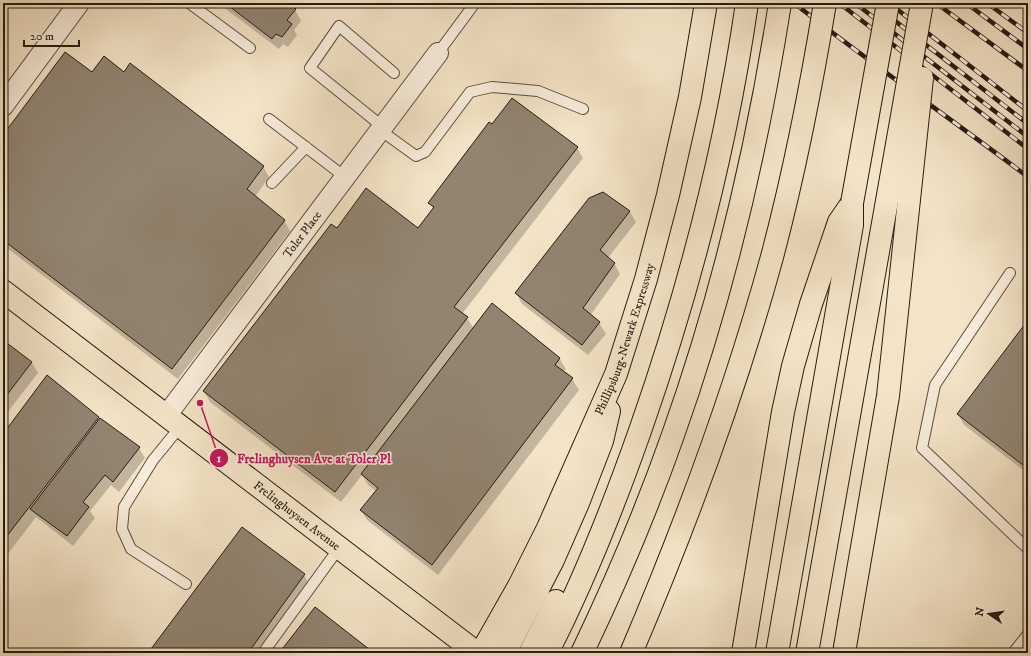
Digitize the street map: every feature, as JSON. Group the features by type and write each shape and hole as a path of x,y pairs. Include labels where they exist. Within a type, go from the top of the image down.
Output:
{"main road":[{"name":"Phillipsburg-Newark Expressway","path":"481,653 519,586 548,528 616,374 646,279 670,188 692,84 706,3"},
{"path":"547,653 580,584 606,523 630,460 673,332 693,262 722,138 747,3"},
{"path":"582,653 609,596 647,506 673,435 712,316 747,180 766,86 780,3"},
{"path":"632,653 699,483 752,326 775,244 795,160 815,62 824,3"},
{"path":"777,653 852,225 852,203 888,3"},
{"path":"807,653 922,3"},
{"path":"844,653 888,396 930,3"},
{"path":"743,653 783,412 793,366 811,304 839,222 852,203"},
{"name":"Frelinghuysen Avenue","path":"3,291 477,653"},
{"path":"505,653 553,560 581,496 602,441 616,374"},
{"path":"530,653 630,460"}],"street":[{"path":"5,99 79,3"},
{"name":"Toler Place","path":"173,421 345,177 438,53"}],"lane":[{"path":"189,3 250,48"},
{"path":"438,53 475,3"},
{"path":"394,73 340,26 310,68 416,156 425,152 470,92 492,86 538,91 582,109"},
{"path":"269,119 345,177"},
{"path":"272,183 306,147"},
{"path":"1010,273 935,385 922,448 1028,549"},
{"path":"173,421 154,460 124,507 122,529 131,549 186,584"},
{"path":"263,653 338,548"},
{"path":"1013,653 1028,634"}],"building":[{"path":"225,3 287,3 296,9 287,20 292,24 282,37 276,34 272,39"},
{"path":"65,52 92,72 104,56 124,72 130,63 264,166 247,189 285,220 172,369 3,240 3,135"},
{"path":"512,98 578,147 454,307 468,317 335,492 203,391 331,224 337,228 366,188 418,228 434,207 428,203 489,122 492,124"},
{"path":"603,192 630,211 600,250 615,263 583,308 600,322 582,345 515,293 589,198"},
{"path":"492,303 560,358 555,365 573,378 432,565 360,510 378,488 361,474"},
{"path":"1028,320 1028,469 957,414"},
{"path":"3,340 32,362 3,400"},
{"path":"47,375 99,417 3,541 3,434"},
{"path":"100,418 140,447 113,482 105,475 83,502 89,507 67,536 30,509"},
{"path":"242,527 305,574 248,653 148,653"},
{"path":"315,607 374,653 279,653"}],"railway":[{"path":"794,3 1028,177"},
{"path":"839,3 1028,149"},
{"path":"855,3 1028,137"},
{"path":"872,3 1028,124"},
{"path":"889,3 1028,111"},
{"path":"936,3 1028,71"},
{"path":"966,3 1028,49"},
{"path":"987,3 1028,33"}],"place":[{"name":"Frelinghuysen Ave at Toler Pl","path":"200,403"}]}
